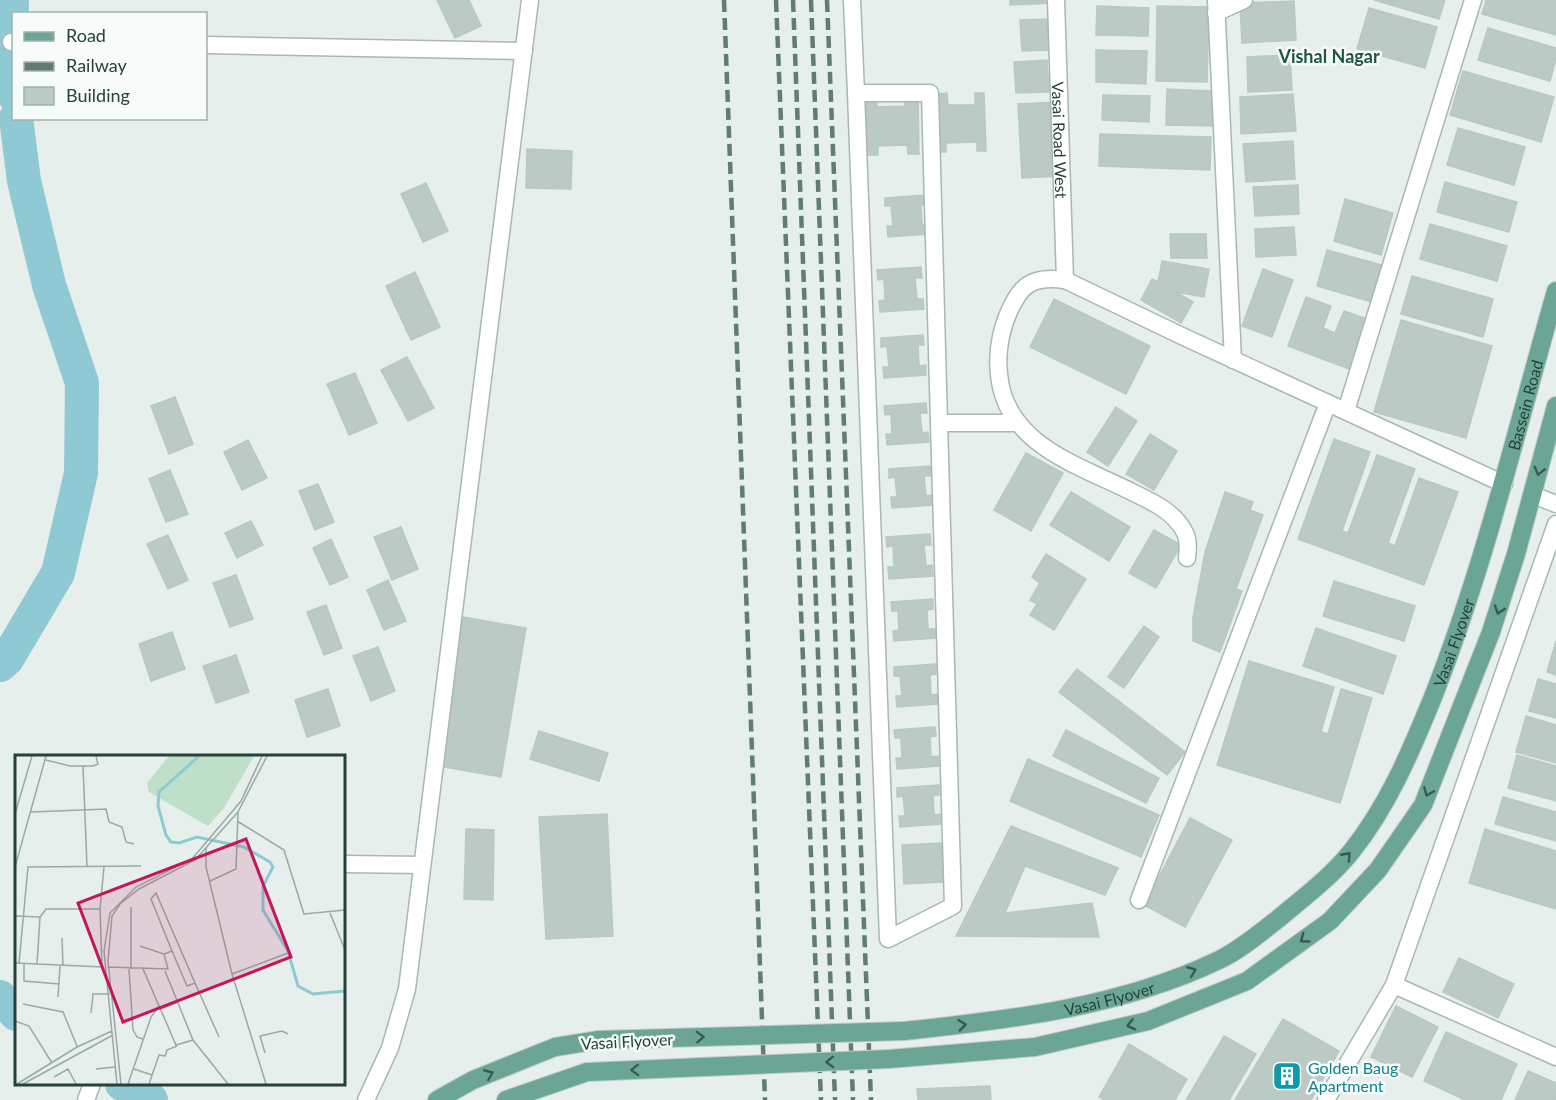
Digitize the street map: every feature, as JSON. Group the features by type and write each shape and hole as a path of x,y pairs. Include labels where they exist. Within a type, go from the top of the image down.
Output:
{"main road":[{"name":"Bassein Road","path":"1504,484 1556,291"},
{"name":"Vasai Flyover","path":"506,1100 587,1072 889,1059 1035,1047 1148,1021 1246,981 1330,921 1378,870 1423,805 1491,632 1533,495 1556,406"},
{"path":"1504,484 1533,495"},
{"name":"Vasai Flyover","path":"437,1100 473,1080 555,1047 599,1040 903,1031 1016,1019 1154,986 1221,959 1267,928 1316,888 1351,853 1380,811 1412,748 1443,672 1504,484"}],"street":[{"path":"366,1100 390,1048 407,989 530,0"},
{"path":"852,0 888,939 953,906 930,93 856,93"},
{"name":"Vasai Road West","path":"1056,0 1065,279"},
{"path":"1233,360 1216,6 1244,0"},
{"path":"1346,411 1473,0"},
{"path":"207,45 524,51"},
{"path":"1187,558 1188,541 1184,530 1162,507 1036,443 1015,423 1004,403 998,365 999,344 1015,298 1029,283 1045,277 1065,279 1233,360 1504,484"},
{"path":"1139,900 1329,403"},
{"path":"939,423 1015,423"},
{"path":"1533,495 1556,504"},
{"path":"1326,1100 1394,985 1556,524"},
{"path":"345,864 422,866"},
{"path":"1394,985 1556,1057"},
{"path":"87,1100 91,1085"}],"building":[{"path":"437,0 469,0 481,26 455,38"},
{"path":"1010,0 1053,0 1053,3 1010,5"},
{"path":"1374,0 1445,0 1439,19"},
{"path":"1486,0 1556,0 1556,35 1482,14"},
{"path":"1294,1 1296,40 1242,43 1240,3"},
{"path":"1097,6 1149,8 1148,36 1096,35"},
{"path":"1157,6 1209,7 1207,82 1156,81"},
{"path":"1369,8 1437,27 1425,68 1357,49"},
{"path":"1050,19 1052,50 1022,51 1020,20"},
{"path":"1488,28 1556,48 1556,59 1550,81 1478,60"},
{"path":"1096,50 1147,51 1146,84 1096,82"},
{"path":"1290,55 1292,90 1248,92 1247,57"},
{"path":"1047,60 1049,92 1016,93 1014,62"},
{"path":"1463,71 1554,97 1541,142 1450,115"},
{"path":"1167,89 1213,91 1212,126 1166,125"},
{"path":"947,93 948,105 975,105 975,93 984,93 986,151 977,151 977,142 946,143 946,152 935,152 933,94"},
{"path":"1293,94 1296,131 1241,134 1240,97"},
{"path":"1103,95 1150,96 1149,122 1102,120"},
{"path":"905,97 918,97 919,154 908,154 907,145 878,146 878,155 867,155 866,98 877,98 877,107 905,106"},
{"path":"1056,102 1060,176 1022,178 1018,104"},
{"path":"1458,128 1525,147 1514,185 1447,165"},
{"path":"1100,134 1211,137 1210,170 1099,166"},
{"path":"1293,141 1295,179 1246,182 1243,144"},
{"path":"527,149 572,151 571,189 526,188"},
{"path":"1445,182 1517,202 1509,232 1437,212"},
{"path":"426,183 448,231 423,242 401,194"},
{"path":"1298,185 1299,214 1255,216 1253,187"},
{"path":"926,195 927,205 921,205 922,225 929,224 929,234 888,237 887,226 893,226 891,206 885,206 885,198"},
{"path":"1345,199 1393,213 1381,255 1334,241"},
{"path":"1430,224 1507,246 1497,281 1420,259"},
{"path":"1294,227 1296,255 1256,257 1255,229"},
{"path":"1170,234 1206,234 1207,258 1171,258"},
{"path":"1327,250 1382,265 1372,302 1317,286"},
{"path":"1162,261 1209,269 1204,297 1176,292 1193,302 1181,323 1141,300 1152,279 1158,282"},
{"path":"921,267 922,278 915,278 917,299 923,299 924,309 880,312 879,301 885,300 884,279 878,280 877,270"},
{"path":"1263,269 1293,280 1272,337 1242,326"},
{"path":"415,272 440,327 411,340 386,286"},
{"path":"1412,276 1493,299 1483,337 1401,314"},
{"path":"1306,297 1331,306 1323,328 1335,333 1344,311 1370,320 1352,370 1288,346"},
{"path":"1054,299 1150,346 1126,394 1030,347"},
{"path":"1401,320 1492,346 1466,438 1374,412"},
{"path":"923,335 924,345 918,345 919,366 926,365 926,375 884,378 883,367 889,367 887,346 881,347 881,338"},
{"path":"407,357 434,408 408,421 381,370"},
{"path":"355,373 377,423 349,435 327,384"},
{"path":"175,397 193,444 169,454 151,406"},
{"path":"926,403 927,413 920,413 922,433 928,432 929,442 887,445 886,434 892,434 891,414 885,415 884,406"},
{"path":"1116,407 1137,421 1108,466 1087,452"},
{"path":"1150,434 1177,451 1154,490 1126,474"},
{"path":"1334,439 1370,452 1342,531 1348,533 1377,455 1415,469 1388,543 1395,546 1419,478 1458,492 1424,585 1298,539"},
{"path":"248,440 267,478 242,490 224,452"},
{"path":"1026,453 1063,473 1031,531 994,510"},
{"path":"930,466 931,476 924,476 926,496 932,495 933,505 892,508 891,497 897,497 895,477 889,478 889,469"},
{"path":"170,470 188,514 166,522 149,479"},
{"path":"318,484 334,522 315,530 299,491"},
{"path":"1071,492 1130,527 1109,561 1050,525"},
{"path":"1225,492 1253,502 1250,510 1263,515 1236,589 1242,591 1220,652 1193,641 1193,617 1205,552"},
{"path":"251,521 263,545 237,558 225,533"},
{"path":"401,527 418,569 392,580 374,537"},
{"path":"1154,530 1181,545 1156,588 1129,573"},
{"path":"930,534 931,545 924,545 926,566 932,565 933,576 889,579 888,567 894,567 893,546 887,547 886,537"},
{"path":"168,535 188,580 168,589 147,544"},
{"path":"331,539 348,577 330,585 313,548"},
{"path":"1046,554 1086,579 1054,630 1030,615 1037,604 1030,600 1040,583 1032,577"},
{"path":"236,575 253,619 230,627 213,583"},
{"path":"388,580 406,621 384,630 367,590"},
{"path":"1334,581 1415,606 1404,641 1323,616"},
{"path":"933,599 933,609 927,610 928,629 935,629 936,638 894,641 893,631 899,630 898,611 892,611 891,602"},
{"path":"326,605 342,648 324,655 307,612"},
{"path":"463,617 526,628 501,777 438,766"},
{"path":"1144,626 1159,637 1124,688 1108,677"},
{"path":"1316,628 1396,656 1383,694 1303,666"},
{"path":"172,632 185,669 151,681 139,644"},
{"path":"1556,641 1556,675 1547,672"},
{"path":"378,647 395,691 371,701 353,656"},
{"path":"236,655 249,692 216,703 203,666"},
{"path":"1249,661 1334,687 1321,732 1328,734 1341,689 1372,698 1340,803 1217,765"},
{"path":"936,664 936,674 930,675 931,695 938,694 938,704 897,707 896,696 902,696 900,676 894,676 894,667"},
{"path":"1077,669 1185,752 1167,775 1059,692"},
{"path":"1538,679 1556,684 1556,718 1529,711"},
{"path":"328,689 340,726 307,737 295,700"},
{"path":"1526,716 1556,725 1556,763 1516,752"},
{"path":"935,727 936,736 930,737 931,757 938,756 939,766 897,769 896,758 902,758 901,738 895,738 894,730"},
{"path":"1066,730 1159,778 1146,803 1053,756"},
{"path":"539,731 608,753 599,781 530,759"},
{"path":"1517,755 1556,766 1556,801 1508,788"},
{"path":"1028,759 1159,815 1141,857 1010,801"},
{"path":"939,785 939,795 933,795 934,815 941,814 941,824 900,827 899,816 905,816 903,796 897,797 897,788"},
{"path":"1503,797 1556,812 1556,841 1495,824"},
{"path":"607,814 613,936 546,939 539,817"},
{"path":"1190,818 1232,840 1185,927 1144,905"},
{"path":"1011,826 1118,868 1105,895 1025,866 1005,913 1092,903 1099,937 956,936"},
{"path":"466,829 494,830 493,900 464,899"},
{"path":"1485,829 1556,851 1556,909 1469,883"},
{"path":"941,843 944,882 904,884 902,845"},
{"path":"1459,958 1514,984 1498,1018 1443,992"},
{"path":"1396,1006 1438,1027 1412,1077 1371,1057"},
{"name":"Golden Baug Apartment","path":"1283,1019 1339,1051 1311,1100 1235,1100"},
{"path":"1446,1032 1517,1064 1501,1100 1465,1100 1424,1081"},
{"path":"1224,1036 1256,1054 1229,1100 1186,1100"},
{"path":"1129,1044 1187,1079 1175,1100 1104,1100 1099,1097"},
{"path":"1528,1071 1556,1083 1556,1100 1515,1100"},
{"path":"990,1086 991,1100 918,1100 917,1089"}],"waterway":[{"path":"12,0 10,62 12,78"},
{"path":"0,665 7,659 58,573 81,473 82,383 49,285 24,181 16,120"},
{"path":"0,997 15,1013"},
{"path":"124,1085 151,1100"}],"railway":[{"path":"724,0 765,1100"},
{"path":"776,0 821,1100"},
{"path":"793,0 835,1100"},
{"path":"811,0 853,1100"},
{"path":"827,0 871,1100"}],"place":[{"name":"Golden Baug Apartment","path":"1287,1076"}],"district":[{"name":"Vishal Nagar","path":"1329,56"}]}
